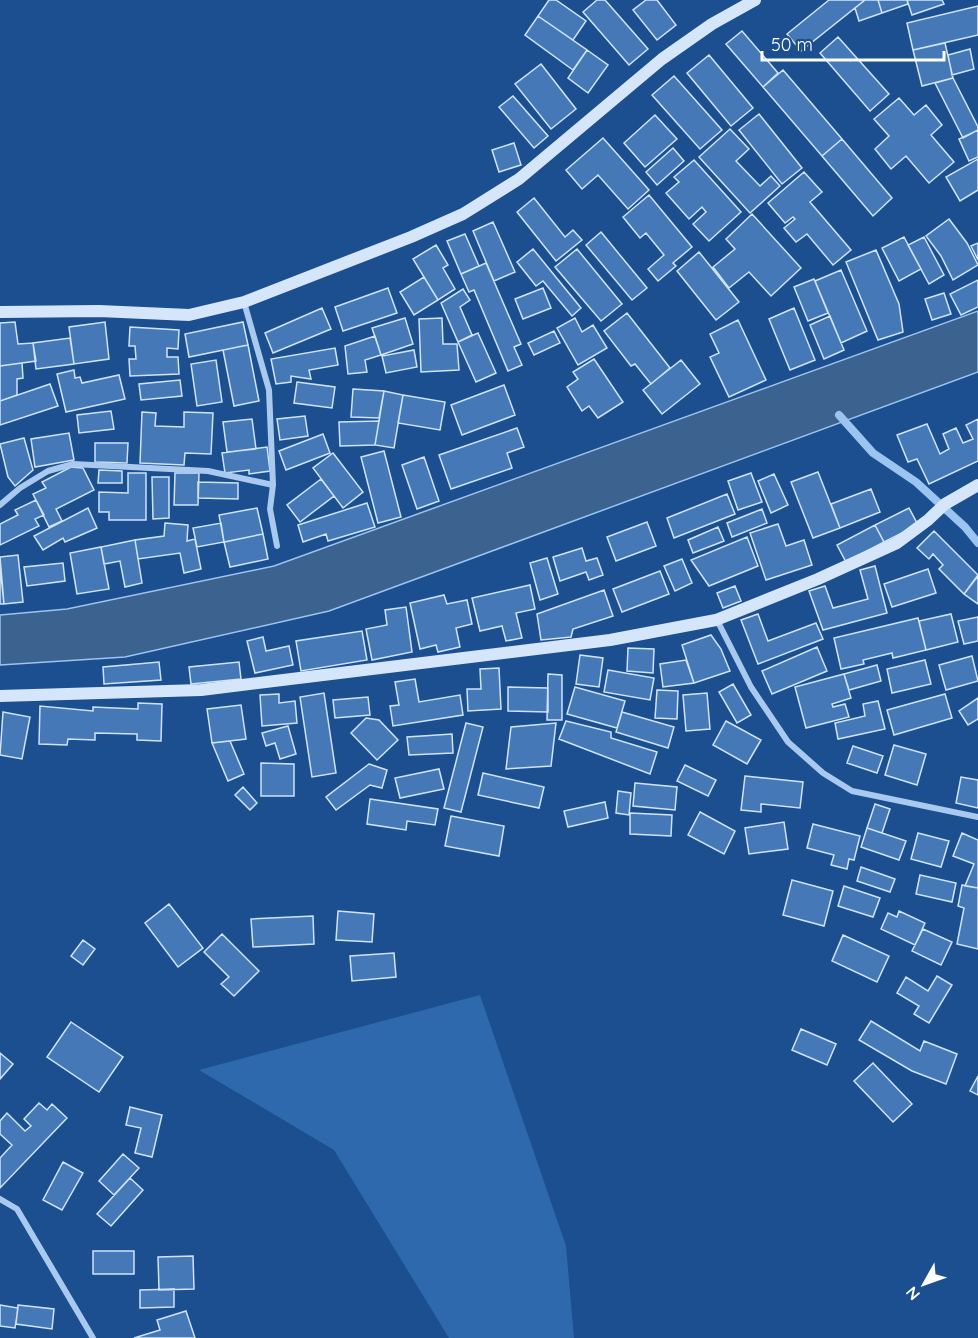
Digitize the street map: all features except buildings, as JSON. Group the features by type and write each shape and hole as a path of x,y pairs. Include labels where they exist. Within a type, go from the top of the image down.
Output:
{"street":[{"path":"0,312 99,311 189,315 244,302 411,237 463,214 491,198 551,154 662,59 712,24 755,0"},
{"path":"244,302 269,390 273,485 270,509 277,546"},
{"path":"0,505 20,488 48,471 73,464 208,471 273,485"},
{"path":"0,696 201,690 610,640 716,620 887,548 928,520 945,504 978,485"},
{"path":"716,620 751,687 788,742 823,773 852,791 978,817"},
{"path":"0,1199 17,1209 93,1338"}],"shaded area":[{"path":"978,311 978,372 329,611 125,657 0,665 0,615 67,609 274,566"},
{"path":"480,995 566,1246 574,1338 449,1338 334,1150 199,1070"}],"waterway":[{"path":"839,415 873,453 916,482 965,527 978,543"}]}
